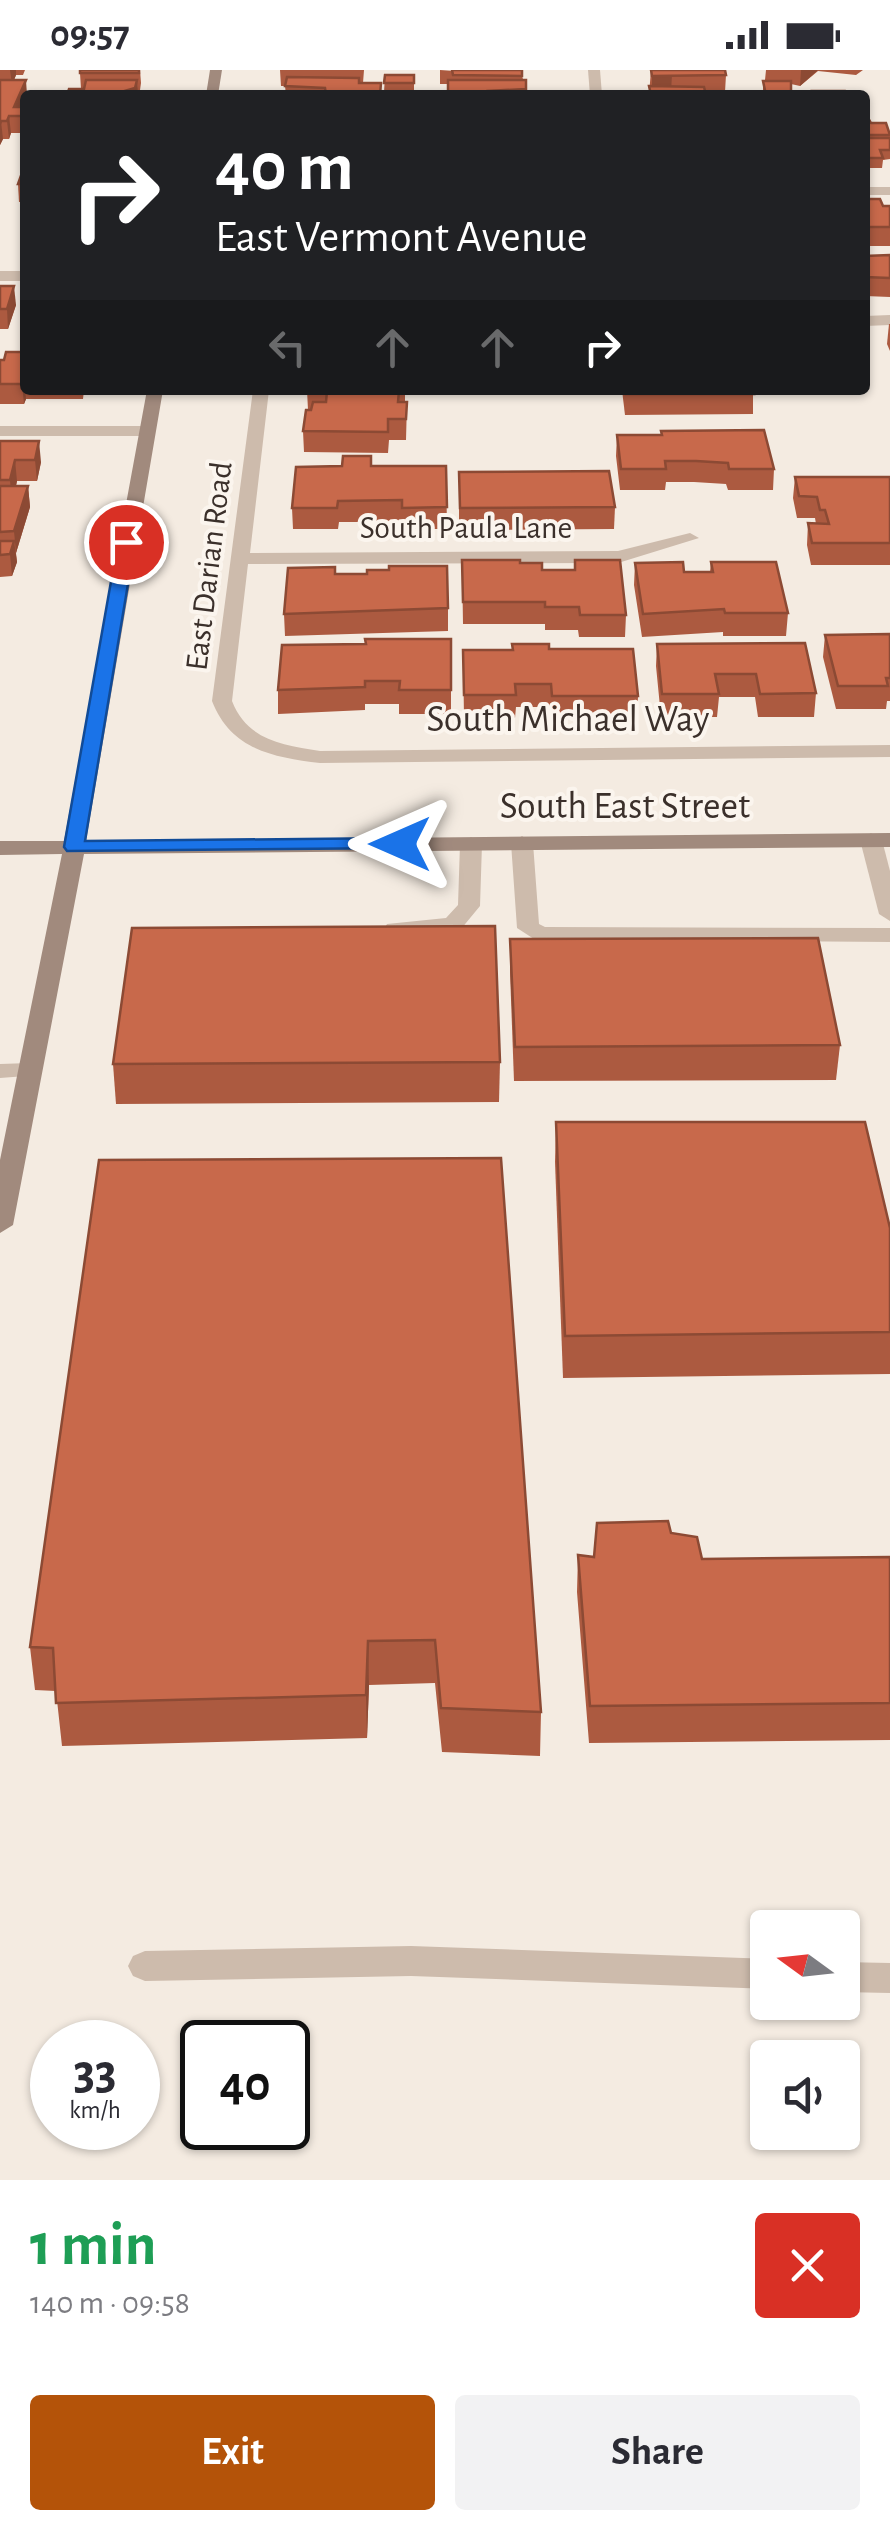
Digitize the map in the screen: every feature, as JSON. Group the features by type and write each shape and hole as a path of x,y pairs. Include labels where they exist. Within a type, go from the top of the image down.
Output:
{"street":[{"path":"0,1225 74,847 154,395"},
{"name":"East Darian Road","path":"248,740 228,722 222,702 260,395"},
{"path":"0,432 146,430"},
{"name":"South Paula Lane","path":"240,558 618,557 690,538"},
{"name":"South Michael Way","path":"248,740 282,752 320,757 890,752"},
{"path":"881,840 890,914"},
{"name":"South East Street","path":"0,848 881,840"},
{"path":"522,843 528,928 542,934 890,935"},
{"path":"378,931 453,924 469,906 471,844"},
{"path":"0,1071 30,1070"},
{"path":"145,1966 411,1961 750,1973"},
{"path":"860,1977 890,1978"}],"building":[{"path":"139,70 139,73 80,73"},
{"path":"452,70 522,70 522,76 453,75"},
{"path":"651,70 725,70 726,75 652,76"},
{"path":"385,75 414,75 414,83 384,83"},
{"path":"287,77 359,78 359,83 381,83 380,90 285,86"},
{"path":"0,80 26,80 14,107 20,107 20,116 9,116 0,124"},
{"path":"86,80 137,80 135,88 128,90 69,90 84,89"},
{"path":"448,80 526,80 526,89 448,90"},
{"path":"763,81 791,81 791,90 765,90"},
{"path":"649,86 705,90 650,90"},
{"path":"870,121 886,123 890,135 870,135"},
{"path":"870,138 890,138 890,150 880,150 883,158 870,158"},
{"path":"870,199 880,199 883,206 890,206 890,227 870,227"},
{"path":"890,255 890,278 870,277 870,256"},
{"path":"0,286 14,286 7,309 0,309"},
{"path":"6,352 20,352 20,384 0,384 0,360 4,360"},
{"path":"327,395 399,395 398,402 407,402 406,419 388,419 388,432 303,431 306,410 311,410 313,402 326,402"},
{"path":"764,430 774,469 729,469 728,463 665,461 666,469 621,469 617,435"},
{"path":"0,441 39,441 35,460 15,460 10,480 0,480"},
{"path":"343,456 371,456 371,466 446,466 447,507 402,508 402,500 338,501 337,508 292,508 296,467 342,466"},
{"path":"609,471 615,507 460,508 459,472"},
{"path":"795,477 890,477 890,543 812,543 808,523 829,524 817,497 799,496"},
{"path":"0,486 28,486 14,531 0,532"},
{"path":"0,541 14,541 10,554 0,555"},
{"path":"462,560 520,560 542,563 542,570 575,570 575,560 620,560 626,615 580,615 579,607 545,607 545,602 463,602"},
{"path":"683,562 684,572 713,572 711,562 776,562 788,613 725,613 724,609 643,614 635,563"},
{"path":"389,566 447,566 448,608 284,614 288,568 335,567 335,574 367,574 367,570 389,570"},
{"path":"890,634 888,686 838,686 825,635"},
{"path":"365,639 451,639 451,690 399,690 400,681 365,681 365,687 278,690 282,645 366,644"},
{"path":"805,643 816,693 760,694 756,674 715,674 719,694 662,694 657,644"},
{"path":"512,644 549,644 549,649 633,649 638,696 552,696 551,684 515,684 516,695 464,695 463,650 513,650"},
{"path":"495,926 500,1062 113,1064 132,928"},
{"path":"818,938 840,1045 515,1047 510,939"},
{"path":"556,1122 865,1122 890,1228 890,1332 565,1336"},
{"path":"501,1158 541,1712 441,1708 435,1640 368,1641 366,1695 56,1703 53,1648 30,1647 99,1160"},
{"path":"668,1521 671,1533 697,1537 702,1559 890,1557 890,1703 590,1706 578,1555 594,1557 597,1523"}],"route":[{"path":"126,542 74,847 400,844"}]}
